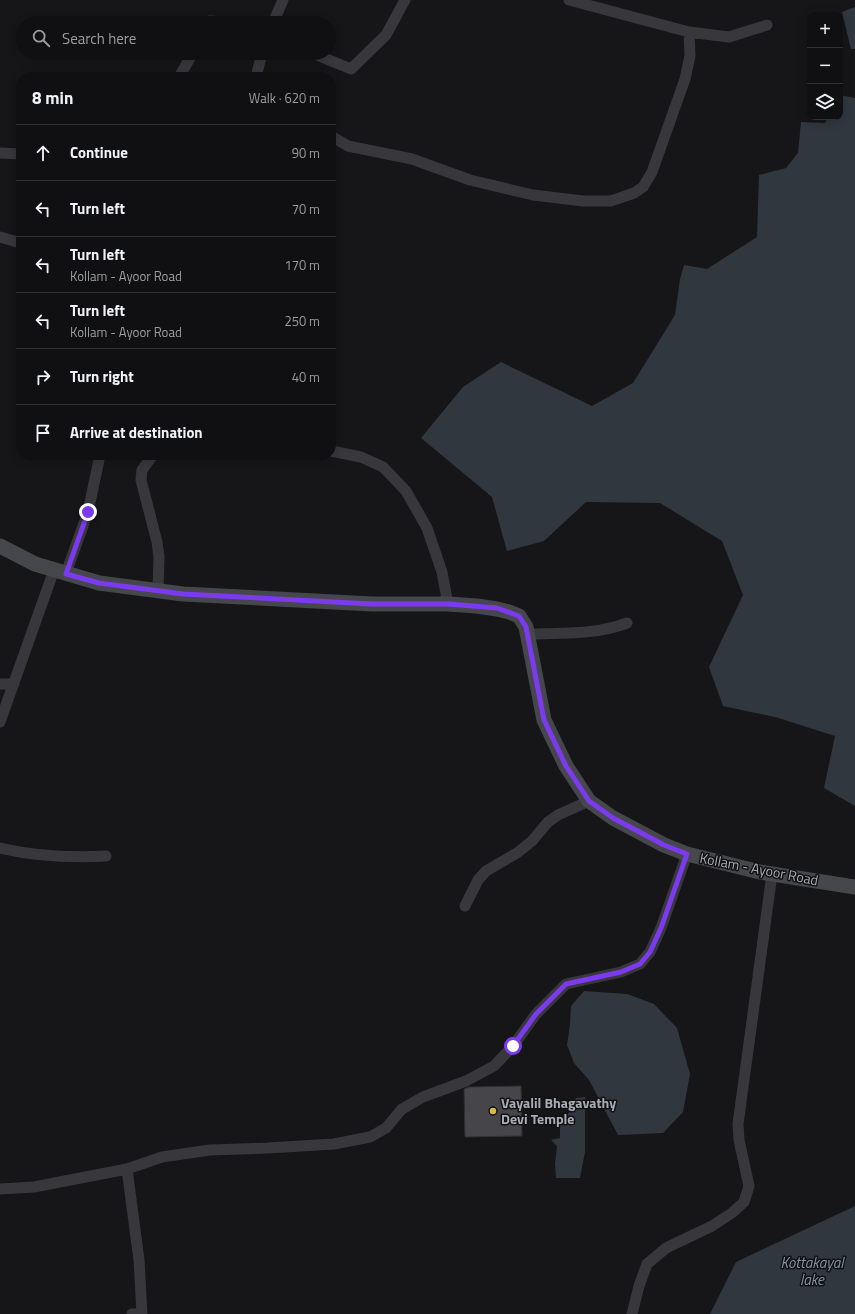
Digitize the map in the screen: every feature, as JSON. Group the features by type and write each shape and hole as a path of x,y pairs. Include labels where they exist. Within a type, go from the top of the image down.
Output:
{"main road":[{"name":"Kollam - Ayoor Road","path":"0,546 35,564 60,572 99,583 158,591 183,594 372,604 448,604 497,608 509,612 519,616 526,627 544,720 566,766 589,801 613,818 664,845 687,854 772,874 855,887"}],"street":[{"path":"276,16 283,0"},
{"path":"329,60 351,69 386,35 405,0"},
{"path":"569,0 689,32 729,37 767,25"},
{"path":"336,139 348,146 412,159 470,180 533,195 583,202 611,202 634,193 643,187 652,172 685,79 690,56 689,32"},
{"path":"182,72 189,60"},
{"path":"257,72 260,60"},
{"path":"0,153 16,154"},
{"path":"0,236 16,241"},
{"path":"336,452 361,457 383,467 406,491 427,528 442,572 448,604"},
{"path":"0,722 60,572 88,512 99,460"},
{"path":"149,460 142,470 141,480 157,542 159,557 158,591"},
{"path":"527,634 595,632 627,623"},
{"path":"0,684 14,684"},
{"path":"465,906 478,880 486,871 518,853 532,841 548,822 558,815 589,801"},
{"path":"0,848 43,855 81,857 106,856"},
{"path":"0,1189 34,1187 128,1168 162,1158 210,1150 334,1144 370,1137 386,1128 402,1109 423,1097 466,1081 494,1066 513,1046 536,1014 566,984 621,972 640,964 650,952 661,928 687,854"},
{"path":"632,1314 639,1286 647,1264 666,1248 712,1226 732,1213 744,1202 750,1186 739,1140 738,1124 772,874"},
{"path":"128,1168 139,1260 139,1314"}],"water":[{"path":"855,7 855,49 851,49 842,12"},
{"path":"843,96 855,98 855,806 824,788 835,736 775,717 723,706 709,667 743,595 722,541 660,503 586,502 544,541 507,551 492,497 421,438 463,387 501,362 592,406 633,383 675,315 680,279 684,265 707,269 757,237 759,175 786,168 798,153 801,122 825,123 826,120 843,120"},
{"path":"584,991 627,994 654,1004 677,1028 690,1074 683,1112 663,1133 618,1135 589,1080 574,1063 567,1045 571,1006"},
{"path":"585,1097 585,1152 580,1178 556,1178 555,1164 557,1146 551,1140 560,1138 560,1125 566,1118 576,1098"},
{"name":"Kottakayal lake","path":"855,1206 855,1314 710,1314 736,1262"}],"building":[{"name":"Vayalil Bhagavathy Devi Temple","path":"521,1086 522,1136 465,1137 464,1089 469,1087"}],"place":[{"name":"Vayalil Bhagavathy Devi Temple","path":"493,1111"}],"route":[{"path":"88,512 66,574 99,583 183,594 372,604 448,604 477,606 497,608 519,616 526,627 544,720 566,766 589,801 613,818 664,845 687,854 661,928 650,952 640,964 621,972 566,984 536,1014 513,1046"}]}
